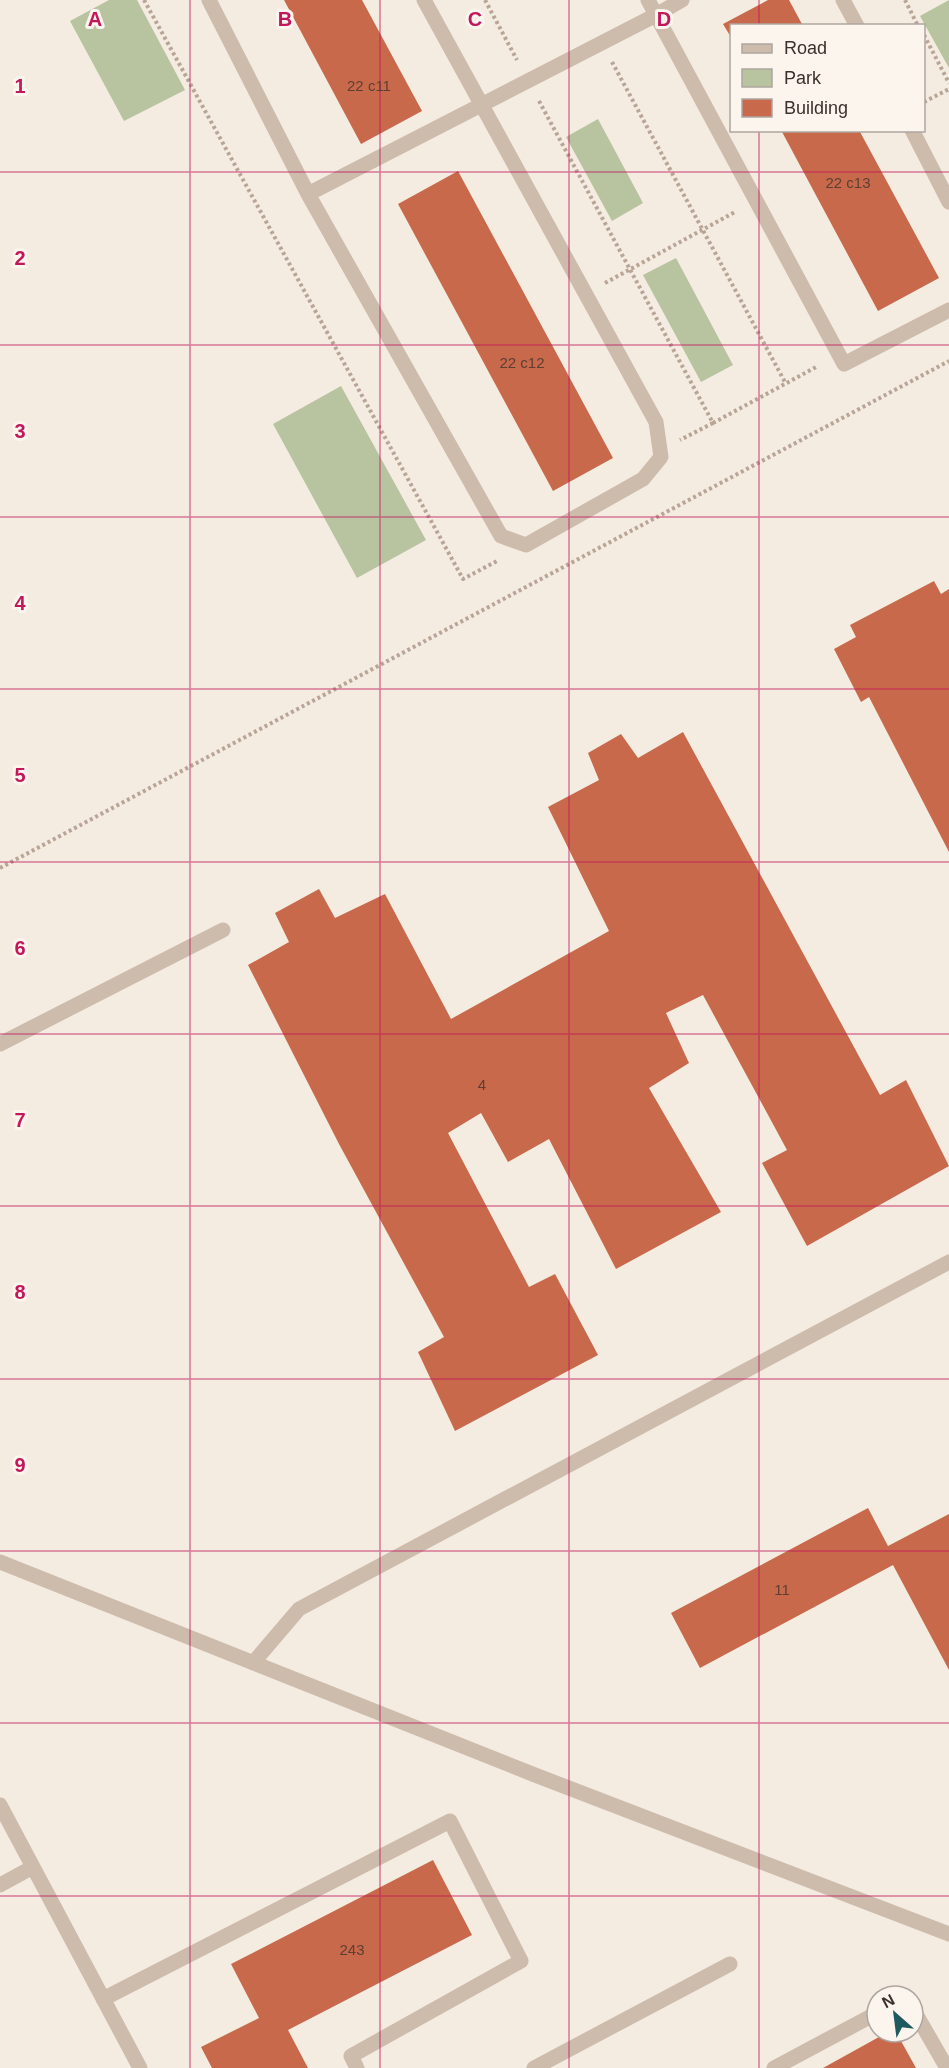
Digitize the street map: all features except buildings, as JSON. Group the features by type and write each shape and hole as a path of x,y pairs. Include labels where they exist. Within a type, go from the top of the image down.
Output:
{"street":[{"path":"209,0 308,194 501,536 526,545 643,479 661,457 656,422 424,0"},
{"path":"648,0 844,364 949,310"},
{"path":"308,194 682,0"},
{"path":"843,0 855,24"},
{"path":"913,132 949,202"},
{"path":"0,1044 223,930"},
{"path":"253,1663 299,1609 949,1262"},
{"path":"0,1562 524,1771 949,1934"},
{"path":"0,1805 140,2068"},
{"path":"103,1999 450,1821 521,1961 351,2056 357,2068"},
{"path":"0,1885 33,1867"},
{"path":"534,2068 730,1964"},
{"path":"774,2068 865,2019"},
{"path":"925,2030 947,2068"}],"path":[{"path":"144,0 463,579 526,545"},
{"path":"485,0 713,423"},
{"path":"904,0 917,24"},
{"path":"925,37 949,82"},
{"path":"602,43 786,384"},
{"path":"925,101 949,89"},
{"path":"586,294 756,201"},
{"path":"660,451 839,355"},
{"path":"0,868 949,361"}],"green space":[{"path":"109,0 137,0 185,90 124,121 70,21"},
{"path":"949,0 949,68 925,24 920,16"},
{"path":"598,119 643,203 612,221 566,137"},
{"path":"676,258 733,365 701,382 643,275"},
{"path":"341,386 426,540 357,578 273,424"}]}
